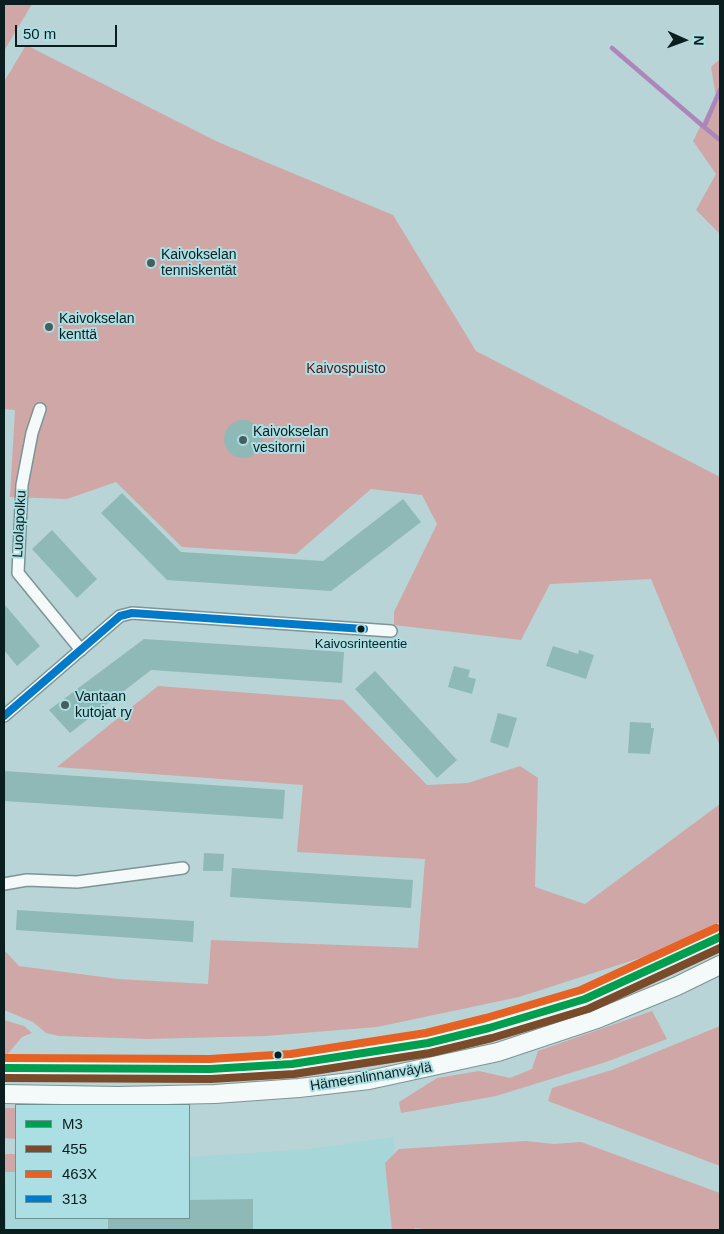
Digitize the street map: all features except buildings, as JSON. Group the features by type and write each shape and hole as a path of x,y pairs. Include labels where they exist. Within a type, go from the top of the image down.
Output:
{"highway":[{"name":"Hämeenlinnanväylä","path":"4,1068 210,1069 292,1064 428,1044 585,999 720,937"},
{"name":"Hämeenlinnanväylä","path":"4,1094 118,1096 215,1094 300,1088 369,1080 498,1052 597,1019 677,986 720,965"}],"street":[{"name":"Luolapolku","path":"40,409 32,432 22,485 18,573 81,650"},
{"path":"4,716 120,616 132,613 391,631"},
{"path":"4,884 27,880 77,882 183,868"}],"shaded area":[{"path":"394,1137 396,1230 4,1230 4,1154 15,1154 15,1219 190,1219 190,1157 309,1149"}],"green space":[{"path":"4,4 32,4 4,51"},
{"name":"Kaivospuisto","path":"26,45 218,142 393,215 476,351 720,477 720,746 651,579 550,584 521,640 394,625 394,612 437,524 422,495 371,489 296,554 182,547 116,482 67,499 10,497 15,410 4,409 4,82"},
{"path":"720,59 720,234 696,210 716,174 693,141 716,96 711,67"},
{"path":"158,686 343,700 427,785 468,783 520,766 538,778 535,887 585,904 720,804 720,922 674,947 519,997 377,1027 266,1036 148,1039 59,1036 46,1033 33,1022 4,1010 4,950 19,966 118,979 208,984 211,940 418,948 425,859 297,852 303,785 57,767"},
{"path":"652,1011 667,1039 606,1062 496,1096 401,1113 399,1102 437,1078 479,1071 510,1078 532,1069 538,1051"},
{"path":"4,1020 24,1026 32,1033 22,1037 6,1056 4,1056"},
{"path":"720,1026 720,1166 548,1101 552,1088 612,1070"},
{"path":"4,1108 15,1108 15,1139 4,1138"},
{"path":"526,1141 554,1144 581,1142 720,1193 720,1230 431,1230 415,1228 414,1230 392,1230 385,1163 399,1149"},
{"path":"4,1154 15,1154 15,1172 5,1172 6,1230 4,1230"}],"waterway":[{"path":"612,48 704,127 720,90"},
{"path":"704,127 720,140"}],"transit line":[{"name":"313","path":"4,716 120,616 132,613 364,629"},
{"name":"463X","path":"4,1058 210,1059 291,1054 426,1033 486,1018 581,990 716,928"},
{"name":"M3","path":"4,1068 210,1069 292,1064 428,1043 489,1028 585,999 720,937"},
{"name":"455","path":"4,1078 211,1079 294,1074 430,1053 492,1038 588,1009 720,948"}],"place":[{"name":"Kaivokselan tenniskentät","path":"151,263"},
{"name":"Kaivokselan kenttä","path":"49,327"},
{"name":"Kaivokselan vesitorni","path":"243,440"},
{"name":"Kaivosrinteentie","path":"361,629"},
{"name":"Vantaan kutojat ry","path":"65,705"}]}
